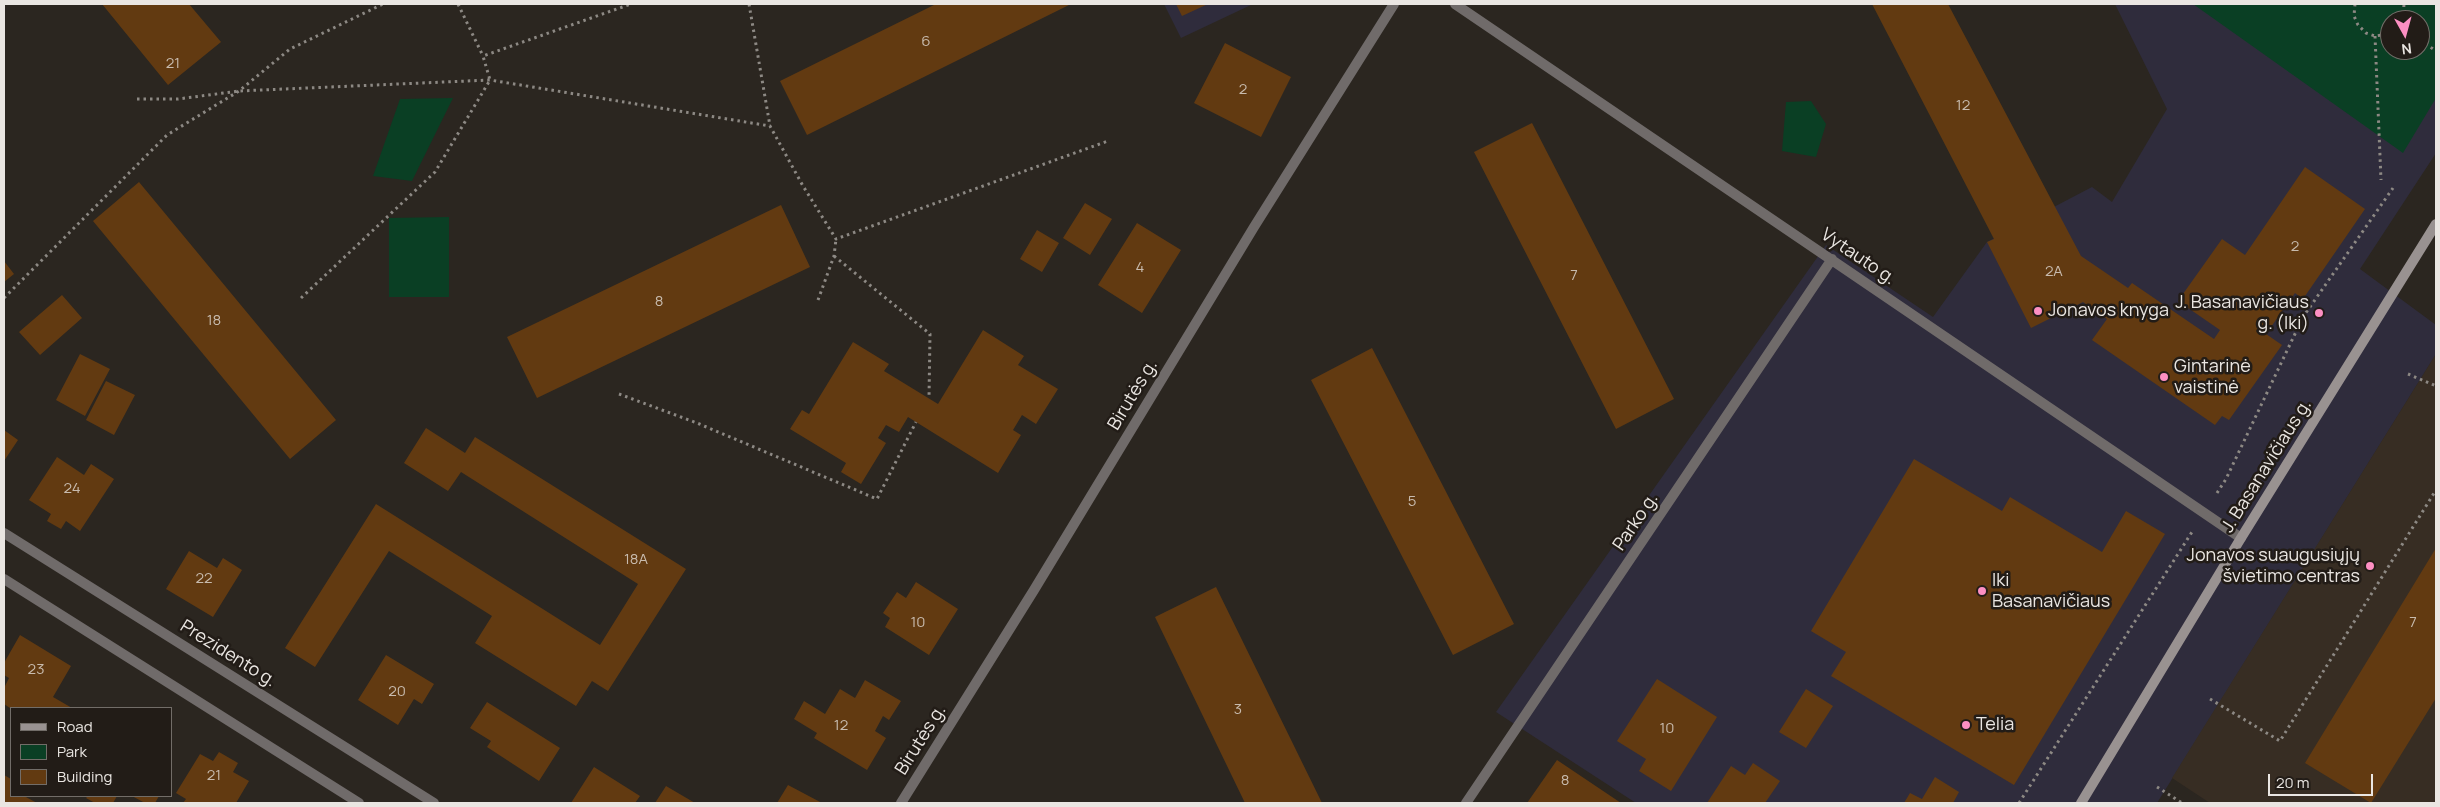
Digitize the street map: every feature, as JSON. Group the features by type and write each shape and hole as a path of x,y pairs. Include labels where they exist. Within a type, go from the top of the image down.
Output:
{"main road":[{"name":"J. Basanavičiaus g.","path":"2081,803 2436,224"}],"street":[{"name":"Birutės g.","path":"900,803 1034,590 1254,227 1394,4"},
{"name":"Vytauto g.","path":"1455,4 2242,538"},
{"name":"Parko g.","path":"1466,803 1832,259"},
{"name":"Prezidento g.","path":"4,533 434,803"},
{"path":"4,580 359,803"}],"path":[{"path":"4,298 168,136 239,91 290,49 384,4"},
{"path":"302,298 434,172 490,80 483,56 458,4"},
{"path":"483,56 631,4"},
{"path":"749,4 770,126 802,186 836,239 834,256 818,300"},
{"path":"2354,4 2354,16 2358,25 2366,33 2380,35"},
{"path":"2375,36 2381,180"},
{"path":"137,99 178,99 239,91 490,80 770,126"},
{"path":"836,239 1108,141"},
{"path":"834,256 930,334 931,391 929,398"},
{"path":"2408,374 2436,386"},
{"path":"619,394 697,423 878,500 916,422"},
{"path":"2210,699 2280,741 2436,490"},
{"path":"2157,787 2182,803"}],"shaded area":[{"path":"1164,4 1253,4 1181,38"},
{"path":"2115,4 2436,4 2436,153 2360,269 2436,325 2436,354 2157,803 1636,803 1496,712 1826,245 1933,317 1987,242 2092,187 2112,202 2167,109"},
{"name":"Jonavos suaugusiųjų švietimo centras","path":"2436,354 2436,803 2210,803 2172,778"}],"green space":[{"path":"2193,4 2436,4 2436,98 2403,153"},
{"path":"453,98 412,181 373,176 400,99"},
{"path":"1811,101 1826,124 1816,157 1782,151 1786,102"},
{"path":"449,217 449,297 389,297 389,218"}],"building":[{"path":"102,4 189,4 221,42 168,85"},
{"path":"936,4 1071,4 807,135 780,81"},
{"path":"1176,4 1208,4 1182,16"},
{"path":"1872,4 1948,4 2081,256 2128,288 2132,283 2214,339 2220,330 2178,301 2222,239 2245,255 2305,167 2365,209 2303,299 2295,293 2266,334 2282,345 2229,420 2222,416 2215,425 2092,340 2107,319 2083,302 2031,328 1987,242 1994,239"},
{"path":"1225,43 1291,77 1261,137 1194,103"},
{"path":"1532,123 1674,399 1616,429 1474,152"},
{"path":"139,182 336,420 290,459 93,221"},
{"path":"1085,203 1112,219 1090,255 1063,238"},
{"path":"781,205 810,267 537,398 507,337"},
{"path":"1137,223 1181,250 1142,313 1098,285"},
{"path":"1037,230 1059,243 1042,272 1020,259"},
{"path":"4,261 14,274 4,282"},
{"path":"62,295 82,318 40,355 19,332"},
{"path":"983,330 1024,356 1018,365 1058,389 1036,424 1022,415 1013,430 1021,435 998,473 908,417 899,432 886,425 878,438 886,443 861,484 841,472 846,463 790,429 802,410 809,414 853,342 889,364 884,371 938,404"},
{"path":"1372,348 1514,624 1453,655 1311,380"},
{"path":"80,354 110,369 85,416 56,400"},
{"path":"106,381 135,395 114,435 86,420"},
{"path":"426,428 465,453 475,437 686,569 608,691 592,681 576,706 475,643 492,616 389,551 315,667 285,648 376,504 600,645 638,584 461,472 448,491 404,463"},
{"path":"4,430 18,440 4,461"},
{"path":"57,457 84,475 91,464 114,479 80,531 66,521 61,529 47,521 51,514 29,500"},
{"name":"Iki Basanavičiaus","path":"1914,459 2002,511 2010,497 2102,552 2126,511 2165,534 2014,785 1831,676 1846,652 1811,631"},
{"path":"2436,548 2436,698 2371,803 2305,763"},
{"path":"189,551 217,568 223,558 242,570 213,617 166,589"},
{"path":"916,582 958,609 929,655 885,627 890,618 883,613 897,592 906,598"},
{"path":"1216,587 1322,803 1245,803 1155,617"},
{"path":"20,635 71,666 53,697 70,707 10,708 4,704 4,688 9,678 4,675 4,663"},
{"path":"386,655 434,684 422,704 414,699 398,725 358,700"},
{"path":"1657,679 1717,717 1671,791 1639,771 1646,759 1617,741"},
{"path":"865,680 901,701 889,720 883,716 875,731 886,738 867,770 814,738 817,733 794,719 804,701 825,714 840,689 855,698"},
{"path":"1806,689 1833,706 1806,748 1779,732"},
{"path":"487,702 560,748 539,781 487,747 491,741 470,728"},
{"path":"219,752 238,763 233,772 249,781 236,803 183,803 186,799 176,793 200,754 213,761"},
{"path":"1557,760 1621,803 1527,803"},
{"path":"1753,763 1780,781 1765,803 1707,803 1731,766 1745,775"},
{"path":"594,767 640,796 635,803 571,803"},
{"path":"4,775 10,778 10,797 26,797 37,803 4,803"},
{"path":"1935,777 1959,792 1953,803 1904,803 1910,793 1922,799"},
{"path":"788,785 822,803 777,803"},
{"path":"666,786 695,803 655,803"},
{"path":"116,797 113,803 95,803 86,798"},
{"path":"134,797 158,797 155,803 145,803"}],"place":[{"name":"Jonavos knyga","path":"2038,311"},
{"name":"J. Basanavičiaus g. (Iki)","path":"2319,313"},
{"name":"Gintarinė vaistinė","path":"2164,377"},
{"name":"Jonavos suaugusiųjų švietimo centras","path":"2370,566"},
{"name":"Iki Basanavičiaus","path":"1982,591"},
{"name":"Telia","path":"1966,725"}]}
